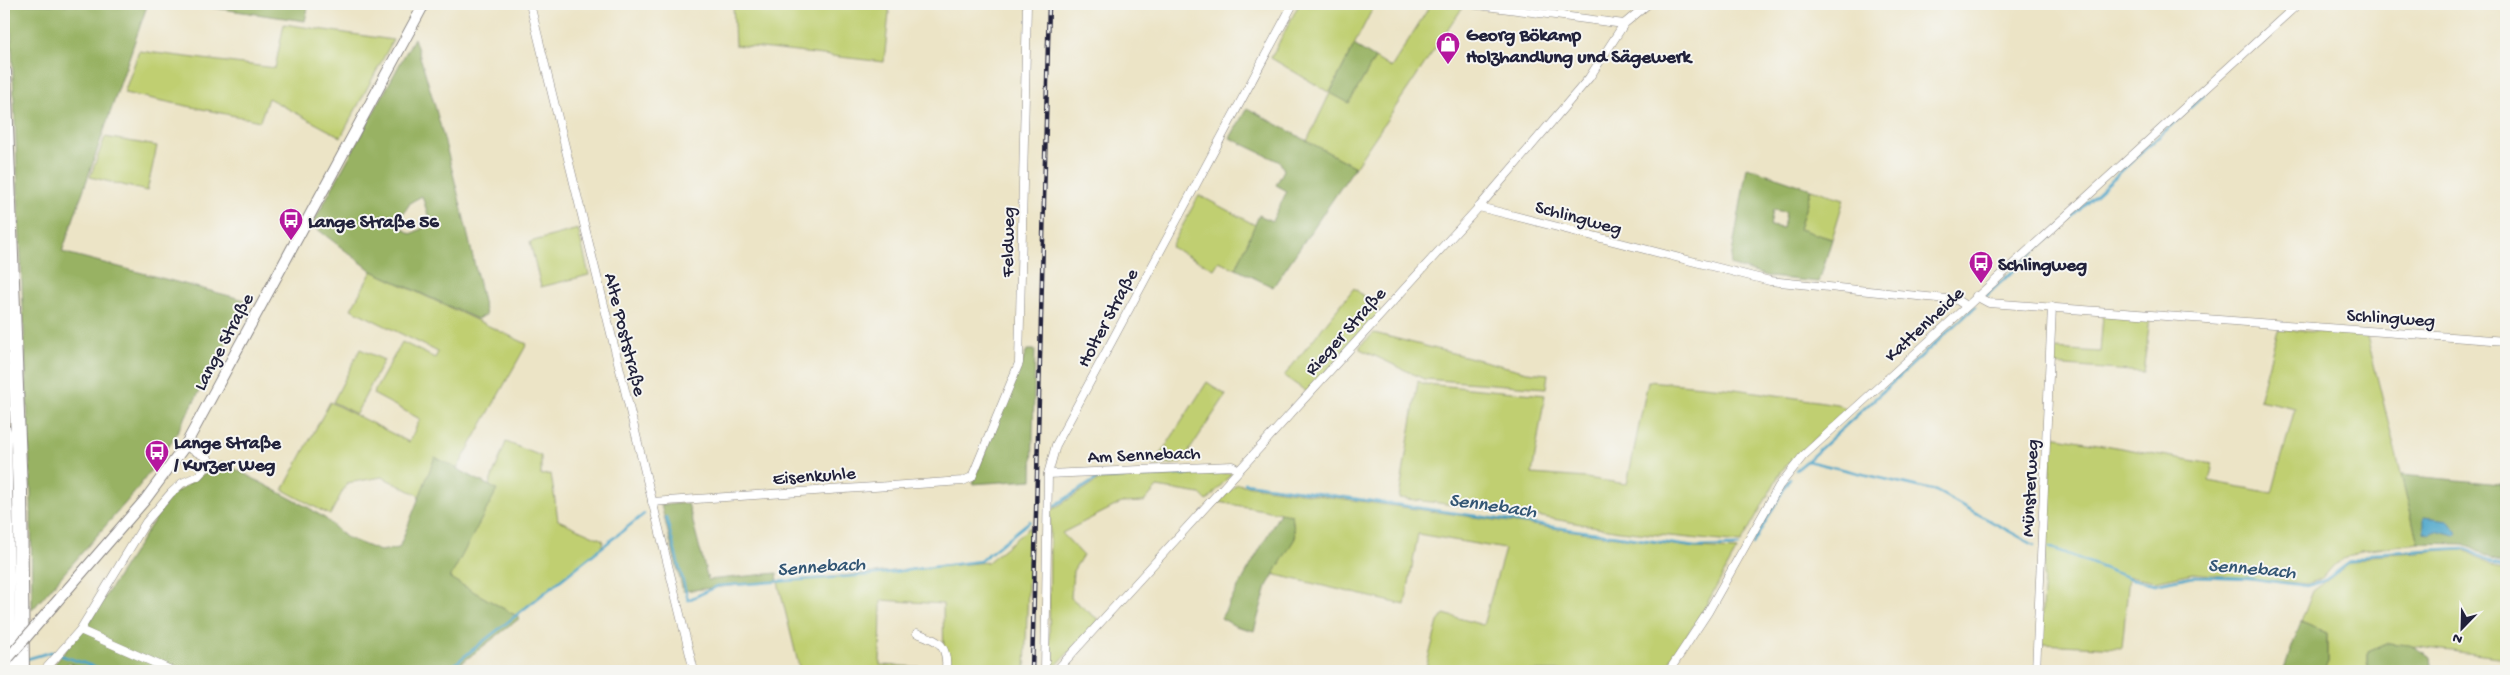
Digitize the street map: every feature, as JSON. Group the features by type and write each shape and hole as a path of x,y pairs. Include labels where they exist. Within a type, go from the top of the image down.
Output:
{"highway":[{"path":"4,72 20,492 13,663"},
{"path":"4,432 13,663"}],"street":[{"name":"Lange Straße","path":"13,663 53,606 145,500 185,446 424,4"},
{"name":"Alte Poststraße","path":"530,4 694,671"},
{"name":"Feldweg","path":"974,473 1019,363 1027,4"},
{"name":"Holter Straße","path":"1045,671 1048,474 1056,445 1293,4"},
{"path":"1470,4 1624,24"},
{"name":"Rieger Straße","path":"1056,671 1479,207 1589,78 1624,24 1648,4"},
{"name":"Kattenheide","path":"1669,671 1708,612 1790,470 1976,296 2298,4"},
{"name":"Schlingweg","path":"1479,207 1770,281 1957,300 1966,306"},
{"name":"Schlingweg","path":"1976,296 1989,303 2506,341"},
{"name":"Münsterweg","path":"2036,671 2052,307"},
{"path":"44,671 80,630 146,522 171,493 182,483 198,476 209,464 208,458 185,446"},
{"name":"Am Sennebach","path":"1048,474 1232,466 1239,470"},
{"name":"Eisenkuhle","path":"652,502 963,481 972,478 974,473"},
{"path":"80,630 173,671"},
{"path":"917,633 934,639 943,646 947,657 946,671"}],"green space":[{"path":"10,4 147,6 62,252 249,301 174,438 135,492 32,610 31,493"},
{"path":"187,4 309,4 305,21"},
{"path":"733,4 890,4 884,62 735,45"},
{"path":"1299,4 1375,4 1330,92 1349,103 1375,58 1391,68 1431,4 1463,7 1355,167 1307,141 1330,93 1271,58"},
{"path":"284,24 393,40 341,137 268,98 260,121 124,93 139,51 275,68"},
{"path":"414,38 444,140 486,315 477,319 372,271 312,225","holes":["422,196 431,224 411,234 396,224 411,202"]},
{"path":"1354,45 1375,58 1349,103 1330,93"},
{"path":"1247,108 1355,167 1273,287 1236,269 1259,215 1272,221 1287,191 1276,185 1284,170 1280,162 1230,138"},
{"path":"105,137 157,146 147,191 90,177"},
{"path":"1747,167 1811,189 1799,229 1832,239 1819,282 1770,277 1730,265","holes":["1773,210 1786,212 1783,228 1770,226"]},
{"path":"1811,189 1844,199 1832,239 1799,229"},
{"path":"1199,195 1255,225 1236,269 1219,261 1214,269 1171,247"},
{"path":"578,229 589,275 541,287 530,242"},
{"path":"372,271 527,344 457,469 435,458 420,496 382,477 347,483 330,515 283,490 330,402 409,442 420,419 373,394 402,342 435,358 438,352 351,309"},
{"path":"1354,288 1381,311 1307,392 1284,376"},
{"path":"2103,315 2150,319 2143,372 2053,365 2054,349 2100,352"},
{"path":"2278,330 2362,334 2367,336 2418,543 2361,550 2332,566 2321,579 2307,584 2193,573 2155,581 2129,576 2122,648 2040,644 2052,436 2213,464 2209,481 2272,493 2295,408 2259,400"},
{"path":"1374,333 1527,372 1548,374 1546,388 1424,379 1360,349 1360,346"},
{"path":"360,349 384,360 356,414 333,402"},
{"path":"1027,350 1035,350 1032,480 972,484"},
{"path":"1418,381 1424,384 1545,395 1532,474 1586,478 1627,484 1648,381 1735,389 1837,404 1847,409 1782,470 1741,543 1619,531 1526,514 1399,498"},
{"path":"1207,382 1226,395 1181,463 1153,466"},
{"path":"506,442 541,456 541,475 551,474 558,520 603,540 602,547 515,615 449,578 496,490 489,485"},
{"path":"435,457 497,490 450,578 520,618 451,671 91,671 68,663 61,671 49,671 90,620 169,497 222,462 309,508 326,519 345,537 380,551 399,548"},
{"path":"1232,473 1207,501 1200,494 1157,487 1144,502 1121,503 1062,533 1083,555 1073,571 1071,598 1099,620 1052,670 1049,669 1050,511 1099,480"},
{"path":"2401,475 2501,484 2506,509 2506,566 2464,544 2418,543"},
{"path":"1237,484 1695,548 1737,550 1697,621 1663,671 1427,671 1426,667 1438,622 1444,614 1483,625 1505,549 1418,534 1405,605 1272,574 1295,538 1292,515 1218,502"},
{"path":"688,503 708,580 777,573 778,581 683,591 661,505"},
{"path":"1280,513 1292,515 1295,538 1267,586 1254,631 1235,626 1221,618"},
{"path":"1030,527 1025,671 800,671 778,582 988,562","holes":["881,600 943,604 944,668 880,665"]},
{"path":"2462,549 2506,572 2506,658 2388,643 2368,652 2368,671 2323,671 2327,663 2327,633 2301,622 2313,591 2349,564 2371,555"},
{"path":"2301,622 2327,633 2327,663 2323,671 2283,671"},
{"path":"2388,643 2410,645 2431,657 2433,671 2368,671 2368,652"}],"water":[{"path":"2424,517 2448,520 2457,533 2454,536 2436,531 2429,534 2424,532"}],"waterway":[{"path":"1986,296 2204,95"},
{"path":"1807,461 1975,307"},
{"name":"Sennebach","path":"1796,470 1807,461 1936,491 2034,545"},
{"name":"Sennebach","path":"1054,506 1098,478 1222,472"},
{"name":"Sennebach","path":"1753,544 1790,478"},
{"name":"Sennebach","path":"1245,483 1695,547 1738,546"},
{"name":"Sennebach","path":"446,671 644,514"},
{"name":"Sennebach","path":"666,517 688,600 718,586 870,575 980,561 1030,521"},
{"name":"Sennebach","path":"2049,547 2132,579 2155,584 2193,576 2248,578 2307,586 2324,581 2349,563 2371,553 2464,548 2506,569"},
{"path":"27,659 51,652 107,671"}],"railway":[{"path":"1032,671 1049,4"}],"place":[{"name":"Georg Bökamp Holzhandlung und Sägewerk","path":"1448,65"},
{"name":"Lange Straße 56","path":"291,241"},
{"name":"Schlingweg","path":"1981,284"},
{"name":"Lange Straße / Kurzer Weg","path":"157,473"}]}
